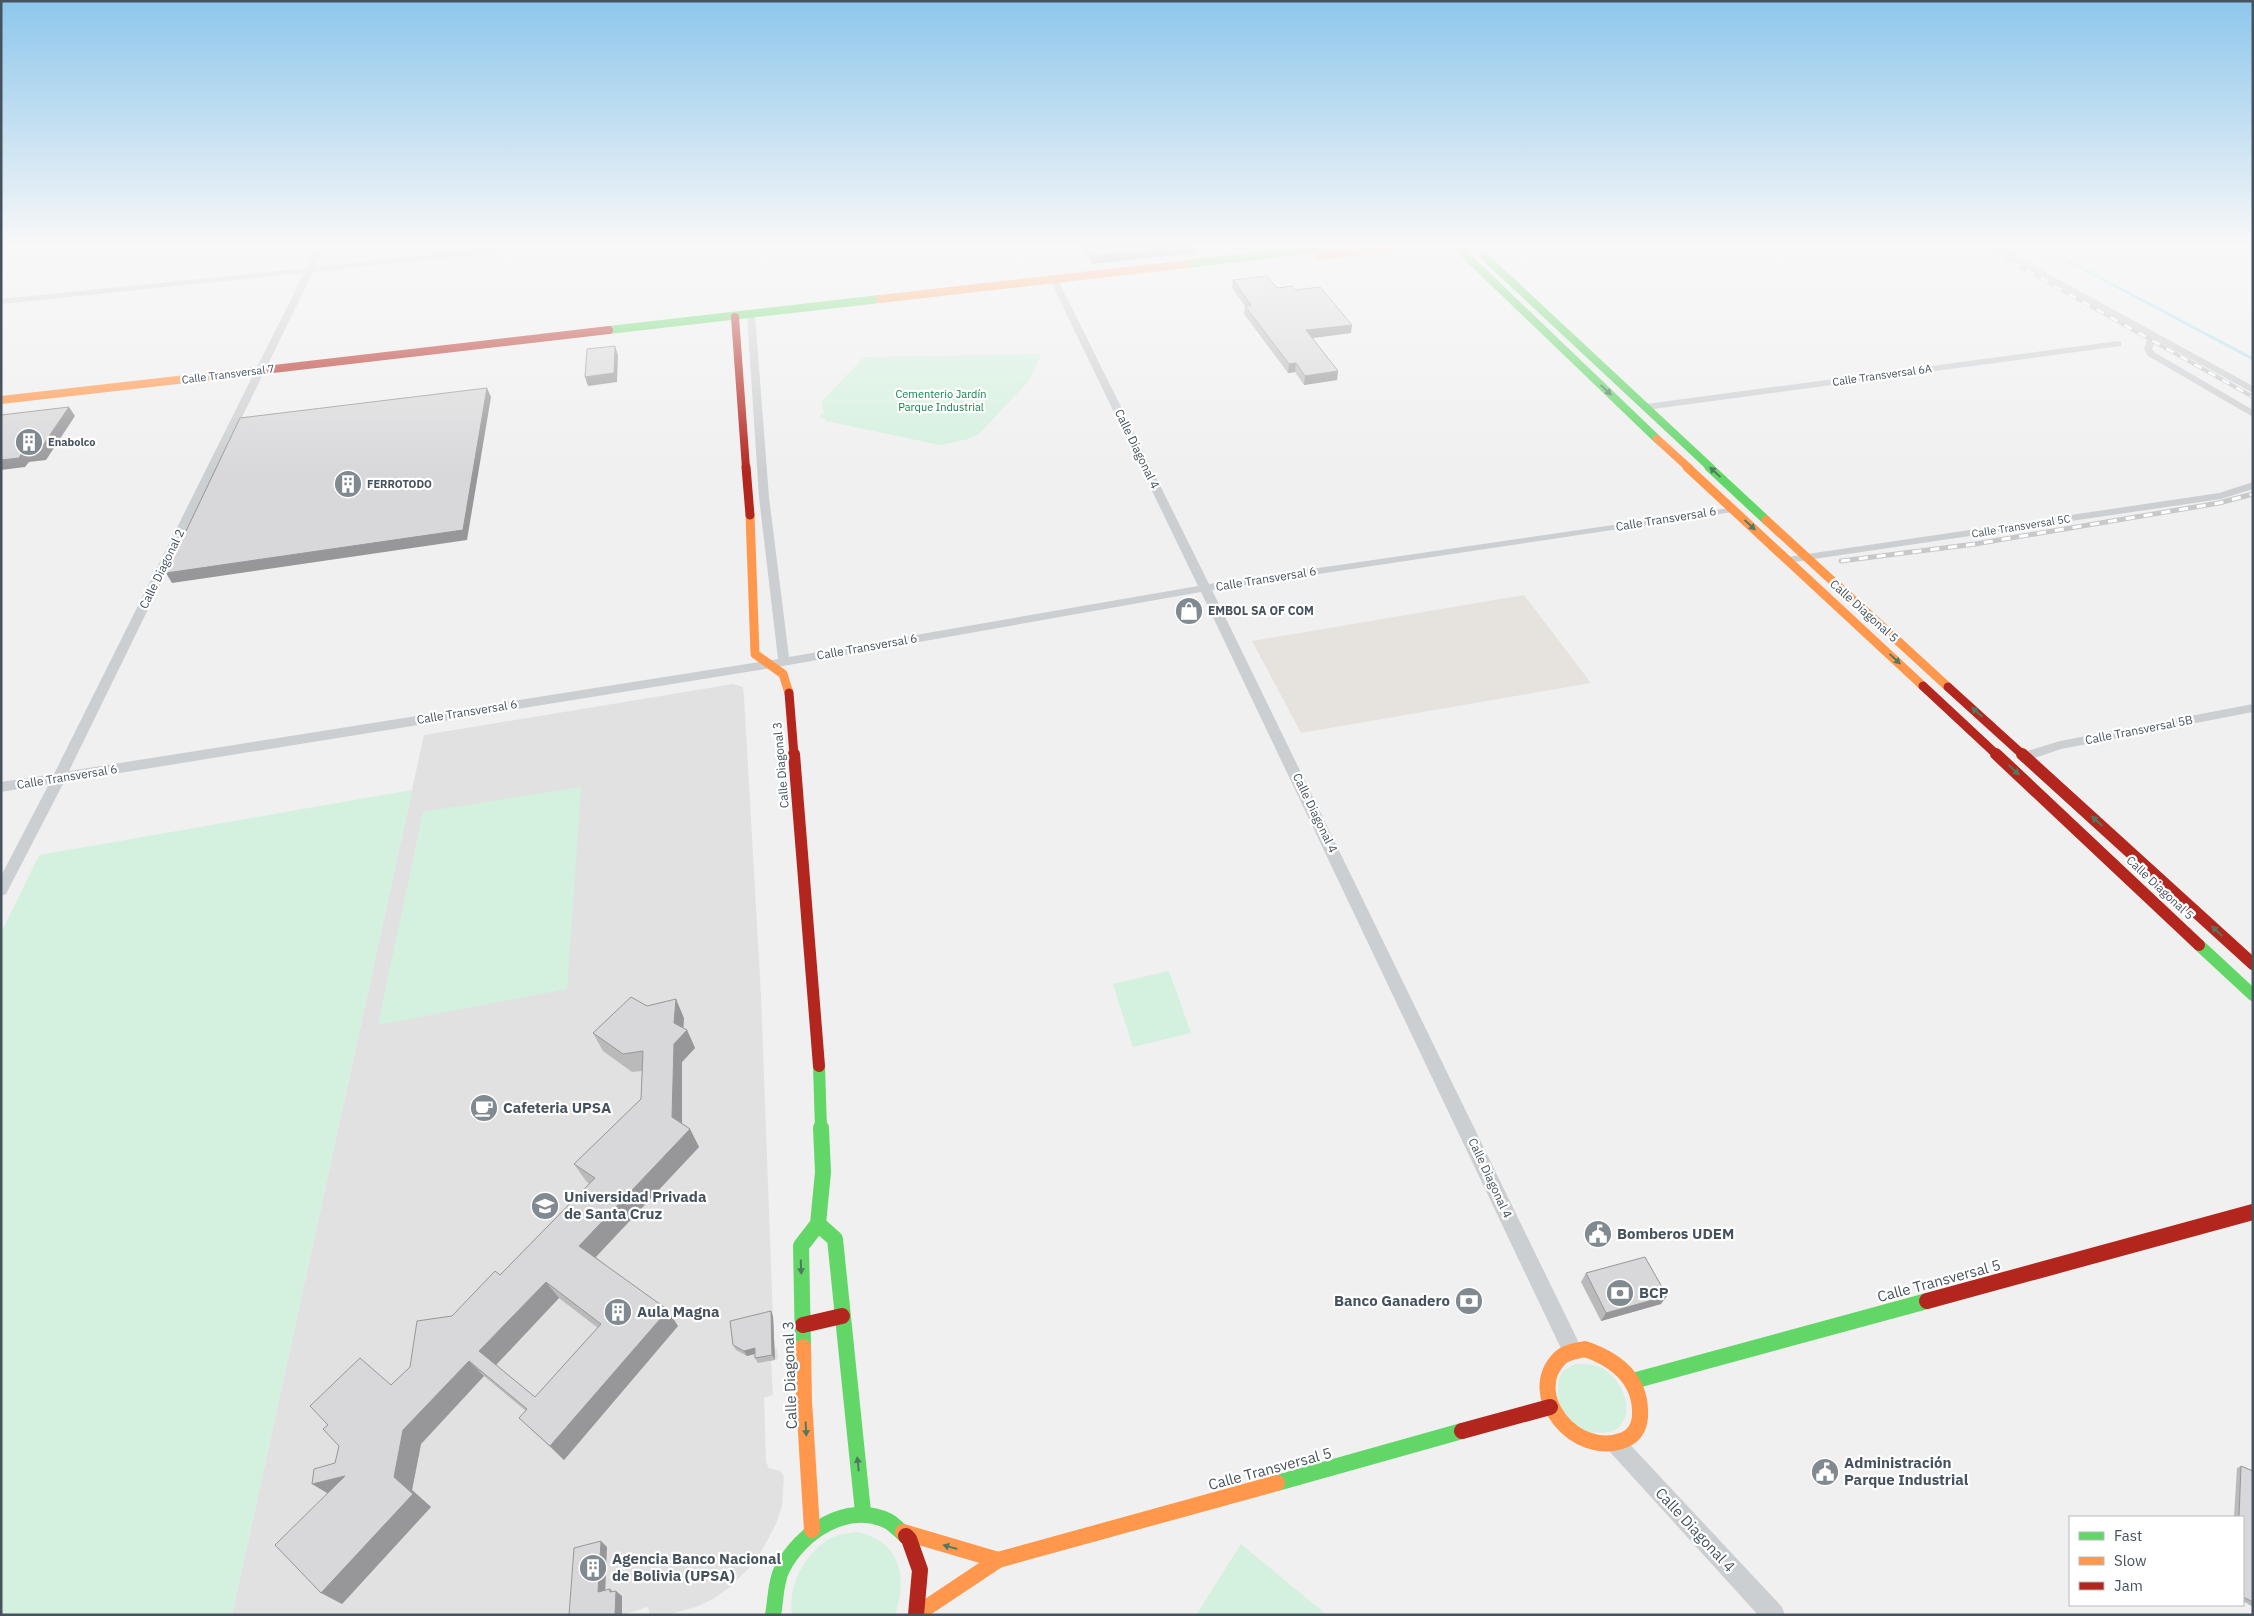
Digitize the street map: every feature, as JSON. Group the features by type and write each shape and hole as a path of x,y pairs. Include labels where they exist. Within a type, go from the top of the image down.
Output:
{"main road":[{"name":"Calle Transversal 7","path":"1,400 686,322"},
{"name":"Calle Diagonal 3","path":"734,322 749,499 755,654 778,663 788,686 819,1058 823,1172 818,1224 800,1246 804,1401 812,1530"},
{"name":"Calle Diagonal 5","path":"1535,322 1732,509 2166,911 2253,995"},
{"name":"Calle Diagonal 5","path":"1556,322 1807,558 2253,964"},
{"path":"1586,371 1606,369"},
{"path":"1871,636 1892,635"},
{"path":"2166,911 2193,908"},
{"name":"Calle Transversal 5","path":"1633,1381 2253,1212"},
{"path":"818,1224 835,1239 863,1512"},
{"path":"803,1325 842,1316"},
{"path":"1585,1349 1612,1359 1624,1369 1633,1381 1639,1396 1641,1412 1638,1427 1630,1438 1617,1445 1602,1446 1587,1443 1565,1428 1550,1407 1546,1392 1546,1378 1552,1365 1560,1356 1572,1350 1585,1349"},
{"name":"Calle Transversal 5","path":"916,1614 998,1560 1550,1407"},
{"path":"773,1615 775,1591 782,1568 790,1554 812,1530 837,1516 863,1512 885,1518 903,1532 998,1560"},
{"path":"903,1532 916,1555 920,1569 920,1598 916,1614"}],"street":[{"name":"Calle Diagonal 2","path":"1,890 59,778 284,322"},
{"path":"752,322 764,497 778,663"},
{"name":"Calle Diagonal 4","path":"1075,322 1412,1015 1572,1350"},
{"path":"2129,322 2253,390"},
{"path":"2152,335 2148,349 2151,354 2253,414"},
{"name":"Calle Transversal 6A","path":"1646,407 2118,344"},
{"name":"Calle Transversal 5C","path":"1787,560 2220,496 2253,485"},
{"name":"Calle Transversal 6","path":"1,787 778,663 1205,588 1732,509"},
{"name":"Calle Transversal 5B","path":"2026,756 2060,745 2253,708"},
{"name":"Calle Diagonal 4","path":"1617,1445 1774,1615"}],"shaded area":[{"path":"1524,595 1591,683 1301,733 1252,641"},
{"name":"Universidad Privada de Santa Cruz","path":"733,684 743,687 744,696 761,995 774,1346 772,1346 772,1350 777,1348 778,1359 771,1361 773,1395 764,1398 766,1462 769,1468 781,1471 784,1477 782,1506 776,1524 756,1561 729,1588 713,1599 696,1607 667,1615 650,1615 648,1607 622,1615 232,1615 424,735"}],"green space":[{"name":"Cementerio Jardín Parque Industrial","path":"1040,354 1029,381 978,435 968,439 940,445 826,421 825,418 821,419 820,414 824,413 821,402 864,357"},
{"path":"581,787 567,989 378,1025 423,812"},
{"path":"412,790 232,1615 1,1615 1,933 39,855"},
{"path":"1169,971 1191,1033 1133,1047 1113,984"},
{"path":"1576,1364 1587,1364 1602,1368 1615,1379 1620,1387 1626,1403 1626,1412 1624,1420 1616,1430 1600,1433 1583,1430 1574,1423 1561,1407 1558,1391 1560,1375"},
{"path":"856,1532 871,1536 882,1543 897,1562 901,1587 895,1615 792,1615 792,1594 804,1563 830,1538"},
{"path":"1241,1544 1327,1615 1196,1615"}],"building":[{"path":"1257,322 1350,322 1352,325 1306,330 1338,371 1305,376 1296,363 1289,364"},
{"path":"615,346 614,373 585,377 587,349"},
{"name":"FERROTODO","path":"487,388 463,530 166,573 240,418"},
{"name":"Enabolco","path":"69,407 39,451 22,453 19,458 1,460 1,415"},
{"name":"Aula Magna","path":"631,997 647,1006 676,999 674,1023 687,1030 674,1044 672,1117 690,1129 579,1246 668,1310 550,1446 519,1418 527,1409 469,1361 403,1430 394,1477 413,1494 321,1593 275,1545 345,1476 312,1484 314,1469 335,1463 339,1446 323,1429 328,1425 310,1406 360,1358 391,1385 410,1367 417,1321 452,1316 495,1271 500,1275 595,1178 574,1164 641,1099 643,1051 623,1054 593,1033","holes":["546,1282 601,1324 535,1397 479,1351"]},
{"name":"BCP","path":"1645,1257 1667,1296 1606,1313 1586,1273"},
{"path":"771,1311 772,1355 755,1358 755,1348 744,1351 733,1345 730,1321"},
{"path":"2241,1466 2253,1471 2253,1602 2244,1598 2244,1516 2239,1516"},
{"name":"Agencia Banco Nacional de Bolivia (UPSA)","path":"601,1541 598,1592 610,1589 610,1592 616,1591 615,1615 569,1615 574,1548"}],"waterway":[{"path":"2184,322 2253,359"}],"railway":[{"path":"2120,322 2253,397"},
{"path":"1841,561 1975,544 2219,503 2253,494"}],"traffic: fast":[{"path":"609,330 675,322"},
{"path":"1536,322 1657,439"},
{"path":"1555,322 1766,520"},
{"path":"2199,945 2253,995"},
{"path":"803,1347 801,1246 818,1224 823,1172 819,1066"},
{"path":"818,1224 835,1239 863,1512"},
{"path":"1633,1381 1927,1301"},
{"path":"1277,1483 1462,1431"},
{"path":"773,1615 777,1586 782,1570 800,1543 824,1524 853,1516 869,1516 888,1521 906,1536"}],"traffic: slow":[{"path":"1,400 248,372"},
{"path":"1657,439 1923,686"},
{"path":"750,515 755,654 783,674 789,693"},
{"path":"1766,520 1948,687"},
{"path":"803,1347 804,1401 812,1530"},
{"path":"1585,1349 1607,1358 1626,1372 1633,1381 1640,1402 1639,1422 1634,1434 1611,1445 1593,1444 1577,1436 1562,1424 1552,1408 1547,1390 1549,1373 1560,1358 1569,1353 1585,1349"},
{"path":"917,1614 998,1560 1277,1483"},
{"path":"903,1532 998,1560"}],"traffic: jam":[{"path":"735,322 750,515"},
{"path":"248,372 609,330"},
{"path":"1923,686 2199,945"},
{"path":"1948,687 2253,964"},
{"path":"789,693 819,1066"},
{"path":"1927,1301 2253,1212"},
{"path":"803,1325 842,1316"},
{"path":"1462,1431 1550,1407"},
{"path":"906,1536 909,1539 920,1570 916,1615"}],"place":[{"name":"Enabolco","path":"29,442"},
{"name":"FERROTODO","path":"348,484"},
{"name":"EMBOL SA OF COM","path":"1189,611"},
{"name":"Cafeteria UPSA","path":"484,1108"},
{"name":"Universidad Privada de Santa Cruz","path":"545,1206"},
{"name":"Bomberos UDEM","path":"1598,1234"},
{"name":"BCP","path":"1620,1293"},
{"name":"Banco Ganadero","path":"1469,1301"},
{"name":"Aula Magna","path":"618,1312"},
{"name":"Administración Parque Industrial","path":"1825,1472"},
{"name":"Agencia Banco Nacional de Bolivia (UPSA)","path":"593,1568"}]}
